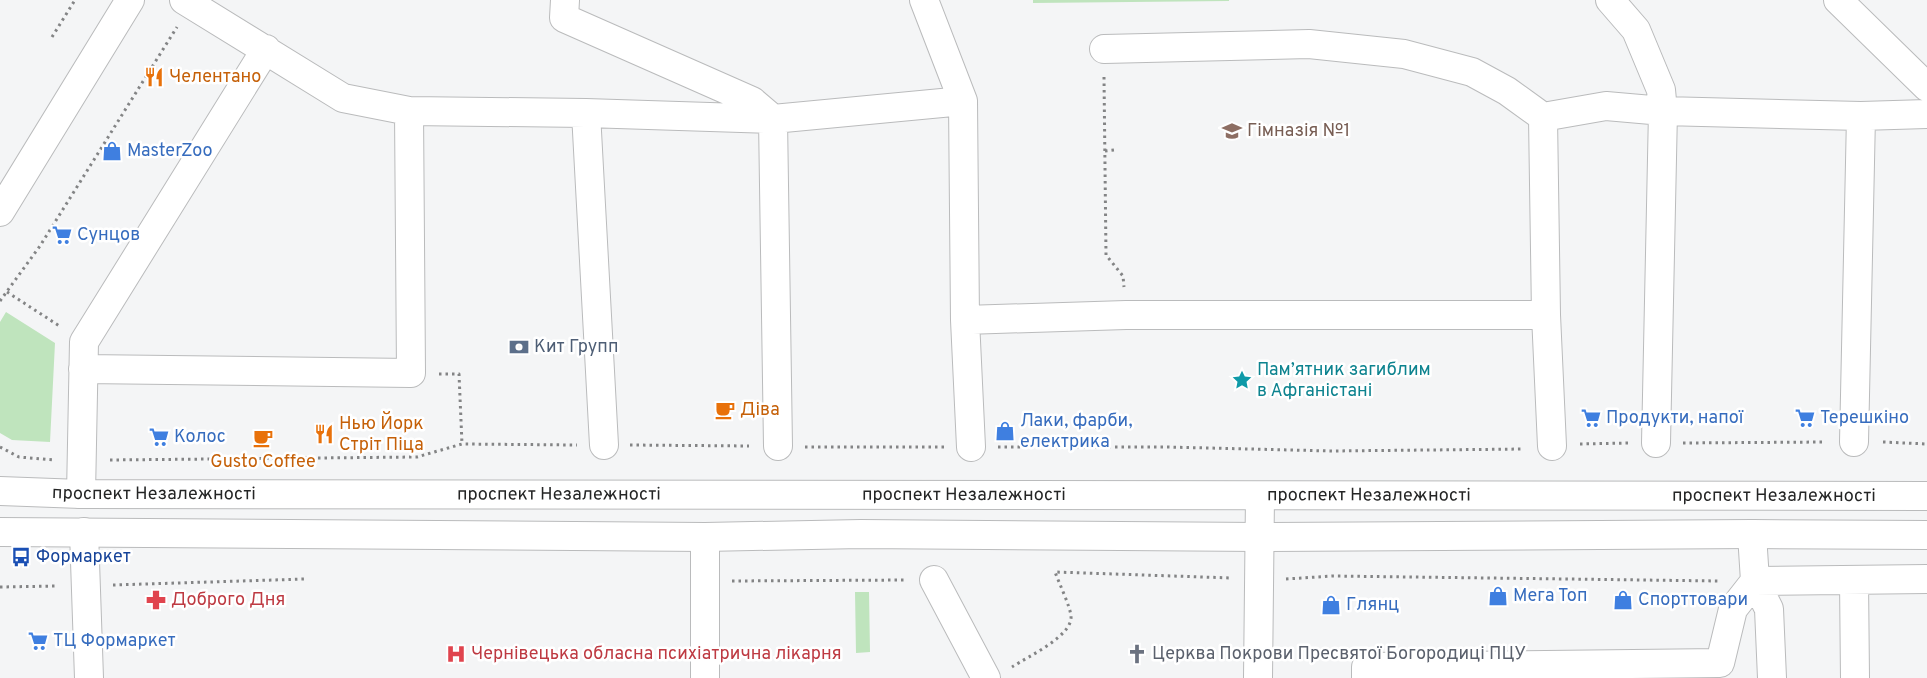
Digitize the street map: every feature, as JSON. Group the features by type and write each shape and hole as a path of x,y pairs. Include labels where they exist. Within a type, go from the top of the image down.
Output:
{"main road":[{"path":"0,212 130,0"},
{"path":"565,0 564,18 752,101 773,119 778,446"},
{"path":"924,0 963,101 966,320 971,447"},
{"path":"1610,0 1636,30 1661,90 1663,110 1656,443"},
{"path":"1838,0 1927,87"},
{"path":"188,2 343,98 409,111 586,113 773,119 963,101"},
{"path":"1104,48 1309,44 1404,54 1472,72 1507,91 1542,117 1606,106 1663,110 1861,116 1927,114"},
{"path":"81,494 84,342 266,49"},
{"path":"83,369 411,374 409,111"},
{"path":"586,113 604,445"},
{"path":"1854,442 1861,116"},
{"path":"1542,117 1546,315 1552,446"},
{"path":"966,320 1126,315 1546,315"},
{"path":"0,478 42,493"},
{"name":"проспект Незалежності","path":"0,491 81,494 1927,496"},
{"path":"1258,678 1260,496"},
{"path":"0,532 705,537 861,534 1260,537 1752,534 1927,535"},
{"path":"84,532 89,678"},
{"path":"1752,534 1755,581 1769,609 1772,678"},
{"path":"704,678 705,537"},
{"path":"1755,581 1927,579"},
{"path":"934,580 998,673"},
{"path":"1854,580 1855,678"},
{"path":"1366,678 1366,667 1671,670 1720,663 1733,609 1755,581"}],"path":[{"path":"52,37 75,0"},
{"path":"0,302 40,246 188,2"},
{"path":"1104,48 1106,255 1124,276 1126,315"},
{"path":"1105,151 1114,150"},
{"path":"7,292 84,342"},
{"path":"411,374 459,374 462,444"},
{"path":"998,673 1063,634 1070,626 1071,615 1055,572 1259,580 1342,576 1755,581"},
{"path":"0,587 305,579"},
{"path":"704,581 934,580"}],"green space":[{"path":"1033,0 1229,0 1229,1 1033,3"},
{"path":"6,312 55,343 50,442 12,440 0,433 0,322"},
{"path":"855,592 869,592 870,652 856,653"}],"place":[{"name":"Челентано","path":"154,77"},
{"name":"Гімназія №1","path":"1232,131"},
{"name":"MasterZoo","path":"112,151"},
{"name":"Сунцов","path":"62,235"},
{"name":"Кит Групп","path":"519,347"},
{"name":"Пам’ятник загиблим в Афганістані","path":"1242,380"},
{"name":"Діва","path":"725,410"},
{"name":"Продукти, напої","path":"1591,418"},
{"name":"Терешкіно","path":"1805,418"},
{"name":"Лаки, фарби, електрика","path":"1005,431"},
{"name":"Нью Йорк Стріт Піца","path":"324,434"},
{"name":"Колос","path":"159,437"},
{"name":"Gusto Coffee","path":"263,438"},
{"name":"Формаркет","path":"21,557"},
{"name":"Мега Топ","path":"1498,596"},
{"name":"Доброго Дня","path":"156,600"},
{"name":"Спорттовари","path":"1623,600"},
{"name":"Глянц","path":"1331,605"},
{"name":"ТЦ Формаркет","path":"38,641"},
{"name":"Чернівецька обласна психіатрична лікарня","path":"456,654"},
{"name":"Церква Покрови Пресвятої Богородиці ПЦУ","path":"1137,654"}]}
